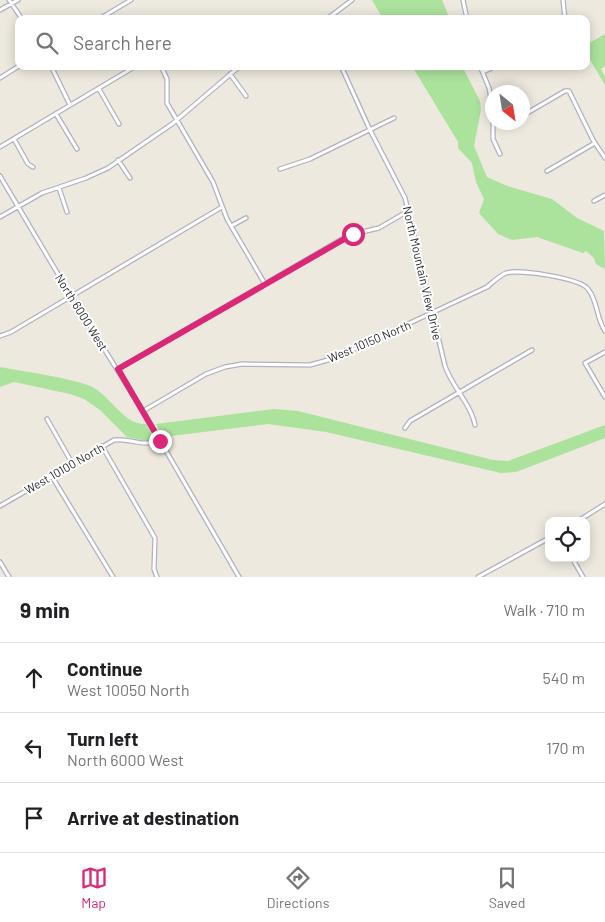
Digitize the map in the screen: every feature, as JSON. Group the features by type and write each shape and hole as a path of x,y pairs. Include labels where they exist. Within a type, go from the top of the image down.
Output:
{"street":[{"path":"0,10 10,2 18,0"},
{"path":"106,15 131,0"},
{"path":"332,15 352,0"},
{"path":"463,0 466,15"},
{"path":"563,0 565,15"},
{"path":"10,2 19,15"},
{"path":"0,78 15,69"},
{"path":"53,70 70,105"},
{"path":"0,147 130,70"},
{"path":"163,70 167,79 167,103 213,182 231,226 265,284"},
{"path":"0,217 42,194 97,174 176,120 235,70"},
{"name":"North Mountain View Drive","path":"343,70 370,130 405,198 444,366 450,380 473,416 475,425"},
{"path":"487,70 483,72 487,85"},
{"path":"230,74 246,96"},
{"path":"99,89 119,124"},
{"path":"530,111 564,92 570,91 595,143 605,158"},
{"path":"56,114 76,149"},
{"path":"280,168 310,158 394,118"},
{"path":"493,130 493,138 500,154"},
{"path":"14,139 28,164 33,167"},
{"path":"547,171 595,143"},
{"path":"118,160 130,178"},
{"name":"North 6000 West","path":"0,176 71,296 118,369 239,577"},
{"path":"59,188 67,212"},
{"path":"594,201 605,195"},
{"path":"0,336 11,332 222,207"},
{"path":"118,369 349,235 379,228 408,211"},
{"path":"231,226 246,218"},
{"name":"West 10150 North","path":"143,411 206,374 225,367 242,364 310,365 335,358 487,287 506,273 534,274 575,281 585,285 596,302 605,331"},
{"path":"406,428 410,421 532,350"},
{"path":"605,352 585,363 605,398"},
{"path":"47,419 72,463"},
{"name":"West 10100 North","path":"0,506 114,440 122,439 144,444 160,441"},
{"path":"102,446 155,538 154,569 157,577"},
{"path":"51,475 113,577"},
{"path":"584,517 605,504"},
{"path":"478,577 545,540"},
{"path":"0,562 9,577"},
{"path":"574,562 583,577"}],"green space":[{"path":"372,0 442,0 448,15 381,15"},
{"path":"605,34 605,66 601,69 605,77 605,85 590,60 590,43"},
{"path":"414,70 464,70 480,101 481,110 474,146 487,177 507,186 552,199 577,218 604,231 605,269 596,264 594,258 586,251 583,253 537,237 512,240 498,234 479,213 484,199 476,182 472,163 458,148 458,142"},
{"path":"0,367 63,378 94,388 125,416 138,423 146,424 154,437 147,441 127,437 100,410 84,399 70,394 14,382 0,387"},
{"path":"274,409 298,411 493,460 508,461 605,425 605,438 516,472 501,473 326,432 268,424 163,437 156,424"}],"route":[{"path":"160,441 118,369 353,234"}]}
